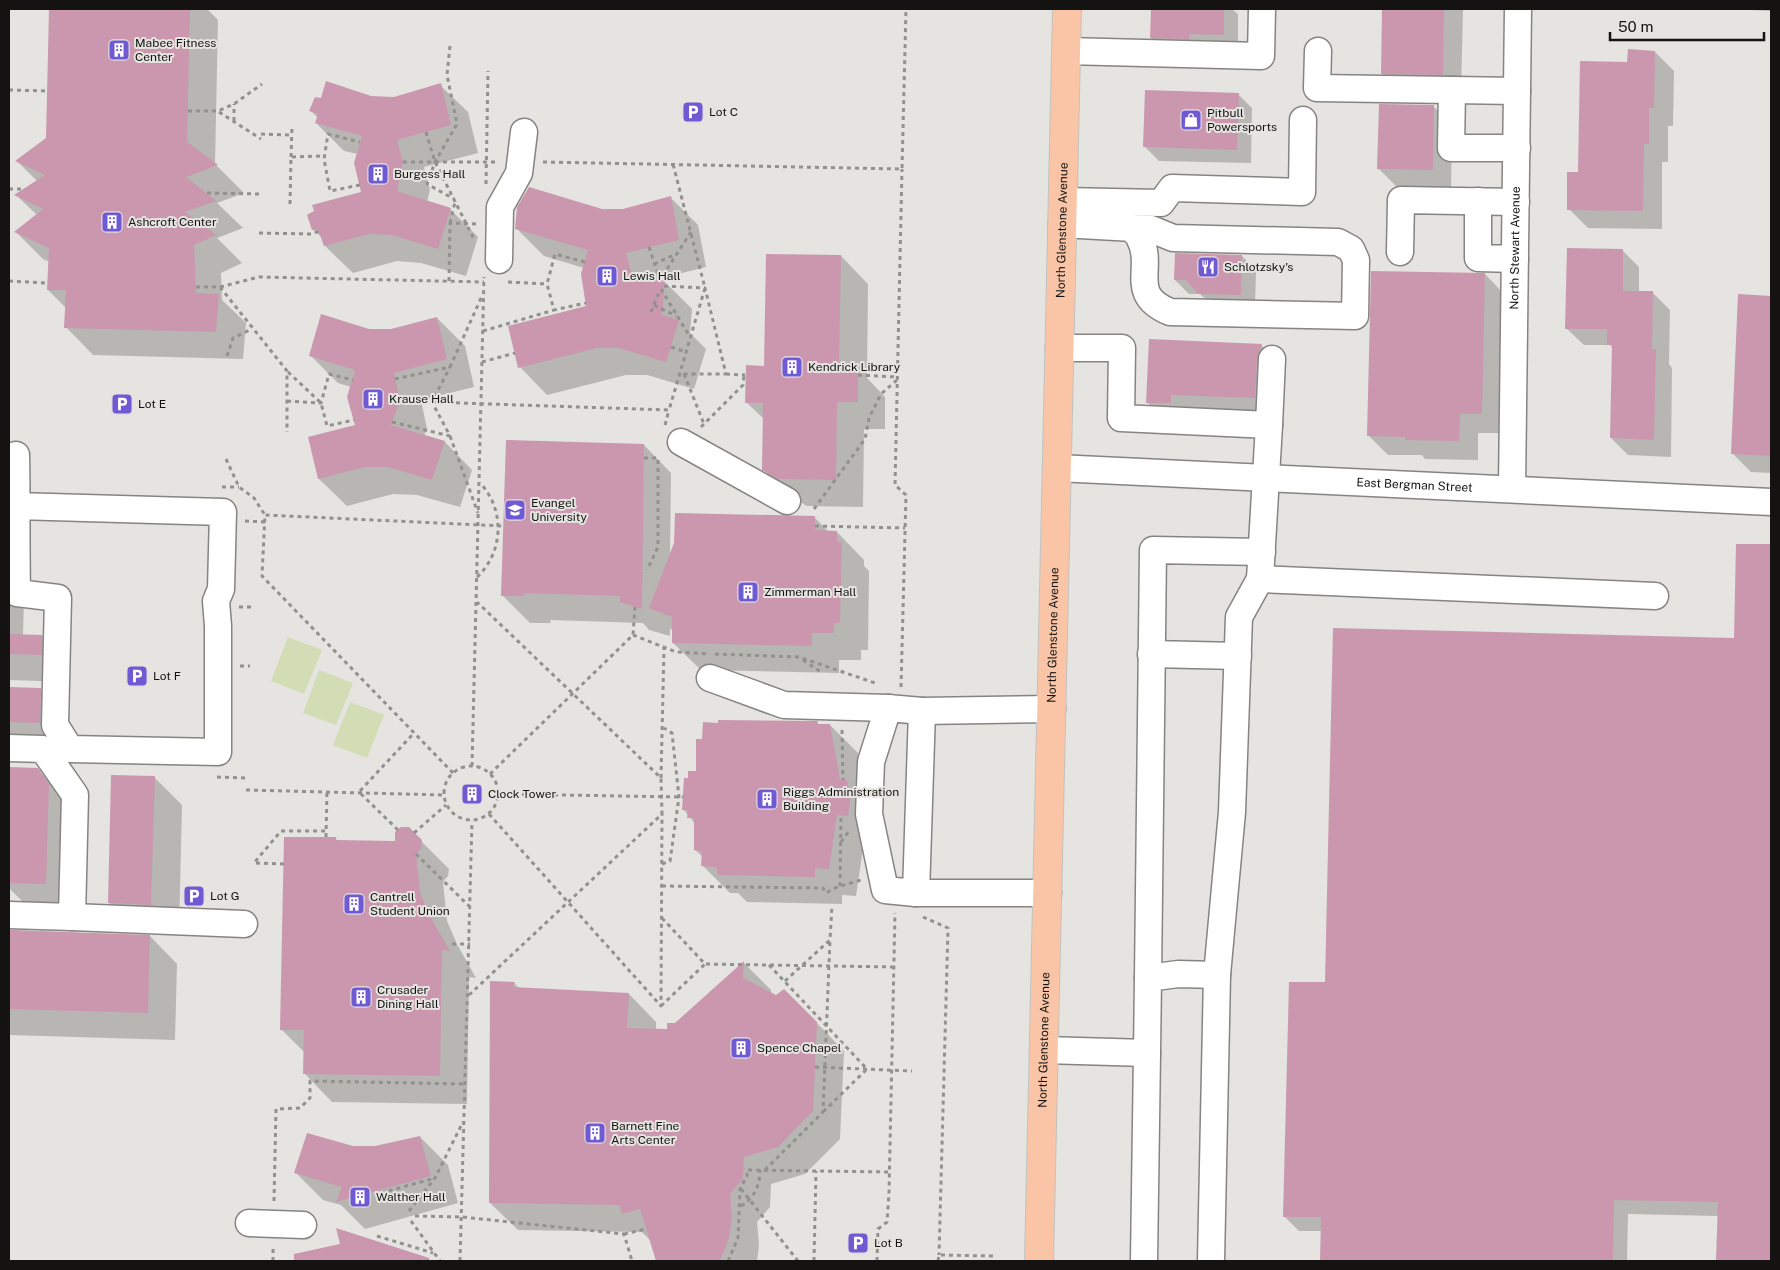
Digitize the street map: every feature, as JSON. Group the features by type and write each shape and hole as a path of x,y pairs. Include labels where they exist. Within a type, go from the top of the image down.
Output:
{"main road":[{"name":"North Glenstone Avenue","path":"1039,1261 1067,9"}],"street":[{"path":"1066,51 1261,56 1262,9"},
{"name":"North Stewart Avenue","path":"1512,488 1518,9"},
{"path":"1318,51 1317,88 1517,91"},
{"path":"1452,90 1451,148 1516,148"},
{"path":"1062,212 1161,203 1172,188 1302,192 1303,120"},
{"path":"491,269 500,207 519,173 524,132"},
{"path":"1400,252 1401,200 1516,202"},
{"path":"1478,201 1478,258 1515,259"},
{"path":"1062,212 1151,229 1173,238 1338,242 1351,249 1356,260 1355,316 1170,312 1156,306 1146,295 1144,252 1139,237 1128,226"},
{"path":"1059,348 1122,348 1121,418 1269,425"},
{"path":"1211,1261 1217,975 1232,812 1239,617 1260,579 1272,360"},
{"path":"681,442 787,501"},
{"path":"16,455 16,506 17,593 58,598 56,725 70,749 218,752 218,626 216,601 220,589 223,512 16,506"},
{"name":"East Bergman Street","path":"1057,468 1512,488 1771,502"},
{"path":"1144,1261 1152,550 1262,552"},
{"path":"1260,579 1655,596"},
{"path":"1151,654 1238,656"},
{"path":"710,678 784,705 885,697 922,711 1052,709"},
{"path":"885,697 871,762 869,814 885,890 916,903 1048,893"},
{"path":"916,903 922,711"},
{"path":"9,748 43,749 75,795 72,916"},
{"path":"9,915 244,924"},
{"path":"1148,978 1178,974 1217,975"},
{"path":"1044,1050 1147,1052"},
{"path":"261,1223 302,1225"}],"path":[{"path":"402,162 673,164 902,170 906,9"},
{"path":"450,46 447,75 457,124 435,162 427,184 455,200"},
{"path":"486,188 488,71"},
{"path":"188,111 218,111 234,104 262,84"},
{"path":"9,90 48,91"},
{"path":"234,104 234,122"},
{"path":"218,111 261,139"},
{"path":"290,204 292,127"},
{"path":"426,132 435,162 491,269 547,284"},
{"path":"261,134 292,135"},
{"path":"360,142 328,134 324,156 330,191 360,185"},
{"path":"291,157 324,156"},
{"path":"673,164 726,374"},
{"path":"9,189 23,189"},
{"path":"207,193 260,194"},
{"path":"449,281 450,224 455,200"},
{"path":"450,224 485,224"},
{"path":"259,233 312,234 319,231"},
{"path":"648,247 660,280 691,232"},
{"path":"554,310 547,284 555,254 585,262"},
{"path":"654,264 676,254"},
{"path":"472,766 484,282 491,269"},
{"path":"484,282 491,269"},
{"path":"196,287 220,287 258,278 484,282"},
{"path":"9,281 47,283"},
{"path":"664,286 705,288"},
{"path":"220,287 252,329 288,371 321,402"},
{"path":"400,401 669,410 678,374 705,288"},
{"path":"651,312 660,289 690,337"},
{"path":"432,402 484,294"},
{"path":"483,331 554,310 586,303"},
{"path":"654,306 678,317"},
{"path":"226,356 233,338 252,329"},
{"path":"671,347 686,352"},
{"path":"482,362 515,353"},
{"path":"395,379 450,367"},
{"path":"287,432 288,371"},
{"path":"352,380 329,374 321,402 327,426 354,420"},
{"path":"644,458 658,458 704,424 743,385 745,375 678,374"},
{"path":"684,374 704,424"},
{"path":"814,510 865,439 869,418 881,394 898,378 858,375"},
{"path":"287,401 321,402"},
{"path":"432,402 450,436 478,515"},
{"path":"392,422 450,436"},
{"path":"647,570 658,547 658,458"},
{"path":"226,459 239,487 254,498 265,515 262,576 453,773"},
{"path":"477,577 493,557 497,539 494,502 479,482"},
{"path":"265,515 503,526"},
{"path":"815,526 905,528"},
{"path":"477,601 661,778"},
{"path":"490,774 633,635 635,607"},
{"path":"633,635 676,652 799,657 885,697"},
{"path":"660,1006 661,778 664,728 664,648"},
{"path":"799,657 821,672"},
{"path":"662,864 670,861 681,797 672,733 664,728"},
{"path":"842,728 843,780"},
{"path":"359,792 415,733"},
{"path":"465,766 472,766 483,769 490,774 495,781 498,794 495,807 489,814 472,821 455,816 446,805 443,794 445,784 453,773 465,766"},
{"path":"246,790 443,794"},
{"path":"326,837 327,792"},
{"path":"359,792 398,830"},
{"path":"498,794 681,797"},
{"path":"414,833 446,805"},
{"path":"489,814 660,1006"},
{"path":"469,996 662,814"},
{"path":"840,886 841,815"},
{"path":"460,1261 469,996 472,821"},
{"path":"284,864 254,863 282,831 327,831"},
{"path":"416,854 471,907"},
{"path":"662,886 824,888 826,893 840,886 869,878"},
{"path":"916,903 948,928 938,1261"},
{"path":"824,1112 832,905"},
{"path":"661,917 705,964"},
{"path":"785,981 830,940"},
{"path":"452,944 470,944"},
{"path":"660,1006 705,964 894,967"},
{"path":"769,965 867,1069"},
{"path":"815,1067 912,1071"},
{"path":"740,1206 749,1200 758,1186 762,1170 867,1069"},
{"path":"273,1261 261,1223 276,1109 300,1108 310,1098 310,1081 466,1084"},
{"path":"409,1211 435,1178 465,1119"},
{"path":"728,1261 738,1238 740,1188 747,1170 889,1172"},
{"path":"814,1261 816,1171"},
{"path":"381,1193 435,1178"},
{"path":"740,1188 798,1261"},
{"path":"415,1216 462,1217 624,1234 646,1228"},
{"path":"411,1221 440,1261"},
{"path":"624,1234 632,1261"},
{"path":"377,1236 433,1253"},
{"path":"938,1255 993,1256"}],"green space":[{"path":"288,637 322,650 304,694 271,681"},
{"path":"319,670 353,683 336,725 303,713"},
{"path":"350,702 384,715 367,758 333,745"}],"building":[{"name":"Ashcroft Center","path":"49,9 190,9 187,142 218,165 186,177 216,201 185,212 216,235 194,245 196,293 219,294 216,332 64,328 66,290 47,290 49,248 14,232 43,209 14,195 45,175 15,161 46,138"},
{"path":"1151,9 1224,9 1224,35 1189,34 1189,39 1150,38"},
{"path":"1382,9 1444,9 1443,75 1381,74"},
{"path":"1628,49 1655,51 1654,108 1649,108 1649,144 1644,144 1643,211 1567,210 1567,172 1578,172 1580,61 1627,62"},
{"name":"Burgess Hall","path":"326,81 371,96 394,97 441,83 451,125 397,140 403,162 397,191 451,208 438,249 392,235 369,234 324,246 318,229 312,230 307,215 314,211 312,205 361,192 354,163 362,136 315,123 318,114 309,111 315,97 321,98"},
{"name":"Pitbull Powersports","path":"1145,90 1239,93 1237,150 1143,147"},
{"path":"1379,104 1434,105 1433,170 1377,169"},
{"name":"Lewis Hall","path":"529,187 602,209 623,209 671,196 679,240 626,253 633,279 665,280 662,315 679,320 666,362 619,348 597,348 518,368 508,326 586,306 581,274 588,250 515,229 517,207"},
{"path":"1567,248 1623,249 1623,291 1653,291 1652,349 1656,349 1654,440 1610,438 1612,345 1607,345 1607,329 1565,329"},
{"name":"Schlotzsky's","path":"1175,253 1242,255 1241,295 1198,294 1186,280 1174,280"},
{"name":"Kendrick Library","path":"766,254 841,255 839,368 858,368 858,402 837,402 836,480 778,479 762,470 763,403 745,403 746,365 764,366"},
{"path":"1371,271 1485,273 1482,414 1460,414 1459,441 1405,440 1405,437 1367,436"},
{"path":"1738,294 1771,296 1771,456 1731,454"},
{"name":"Krause Hall","path":"321,314 369,329 391,329 437,317 447,359 394,373 400,401 391,425 445,441 432,480 388,467 365,467 318,479 308,437 355,425 347,397 355,370 309,356"},
{"path":"1149,339 1262,344 1257,358 1255,398 1171,395 1171,403 1146,403"},
{"path":"506,440 644,444 642,609 620,602 620,596 523,593 524,596 501,596"},
{"name":"Zimmerman Hall","path":"675,513 815,516 815,530 837,531 837,542 842,542 840,623 834,623 834,633 812,633 812,646 672,643 672,617 649,608 674,543"},
{"path":"1736,544 1771,544 1771,1261 1716,1261 1718,1202 1614,1200 1613,1261 1320,1261 1321,1217 1283,1217 1289,982 1325,982 1333,628 1734,638"},
{"path":"9,634 42,635 42,655 9,654"},
{"path":"9,687 41,688 40,723 9,722"},
{"name":"Riggs Administration Building","path":"718,720 818,721 817,724 830,724 840,780 847,780 850,801 848,816 837,815 829,869 815,868 815,877 718,875 716,867 701,866 702,851 694,850 694,818 687,818 688,810 682,810 684,778 688,778 688,771 696,771 696,739 702,739 703,722 718,723"},
{"path":"9,767 38,768 49,784 46,884 9,883"},
{"path":"111,775 155,776 151,905 108,903"},
{"path":"401,827 409,827 422,840 421,849 416,854 420,892 429,915 450,951 442,950 440,1076 303,1074 304,1030 280,1030 284,837 336,837 336,840 395,841 395,832"},
{"path":"9,930 150,935 148,1013 9,1009"},
{"name":"Barnett Fine Arts Center","path":"744,961 743,978 776,995 784,989 817,1022 813,1111 778,1147 744,1157 743,1179 730,1194 732,1217 729,1238 720,1261 656,1261 640,1209 622,1214 619,1205 489,1203 490,981 515,982 513,987 629,993 627,1028 667,1029 667,1023 675,1023"},
{"path":"307,1133 353,1146 375,1146 420,1136 431,1176 336,1202 342,1187 294,1173"},
{"path":"336,1228 429,1258 429,1261 294,1261 294,1254 340,1244"}],"place":[{"name":"Mabee Fitness Center","path":"119,50"},
{"name":"Lot C","path":"693,112"},
{"name":"Pitbull Powersports","path":"1191,120"},
{"name":"Burgess Hall","path":"378,174"},
{"name":"Ashcroft Center","path":"112,222"},
{"name":"Schlotzsky's","path":"1208,267"},
{"name":"Lewis Hall","path":"607,276"},
{"name":"Kendrick Library","path":"792,367"},
{"name":"Krause Hall","path":"373,399"},
{"name":"Lot E","path":"122,404"},
{"name":"Evangel University","path":"515,510"},
{"name":"Zimmerman Hall","path":"748,592"},
{"name":"Lot F","path":"137,676"},
{"name":"Clock Tower","path":"472,794"},
{"name":"Riggs Administration Building","path":"767,799"},
{"name":"Lot G","path":"194,896"},
{"name":"Cantrell Student Union","path":"354,904"},
{"name":"Crusader Dining Hall","path":"361,997"},
{"name":"Spence Chapel","path":"741,1048"},
{"name":"Barnett Fine Arts Center","path":"595,1133"},
{"name":"Walther Hall","path":"360,1197"},
{"name":"Lot B","path":"858,1243"}]}
